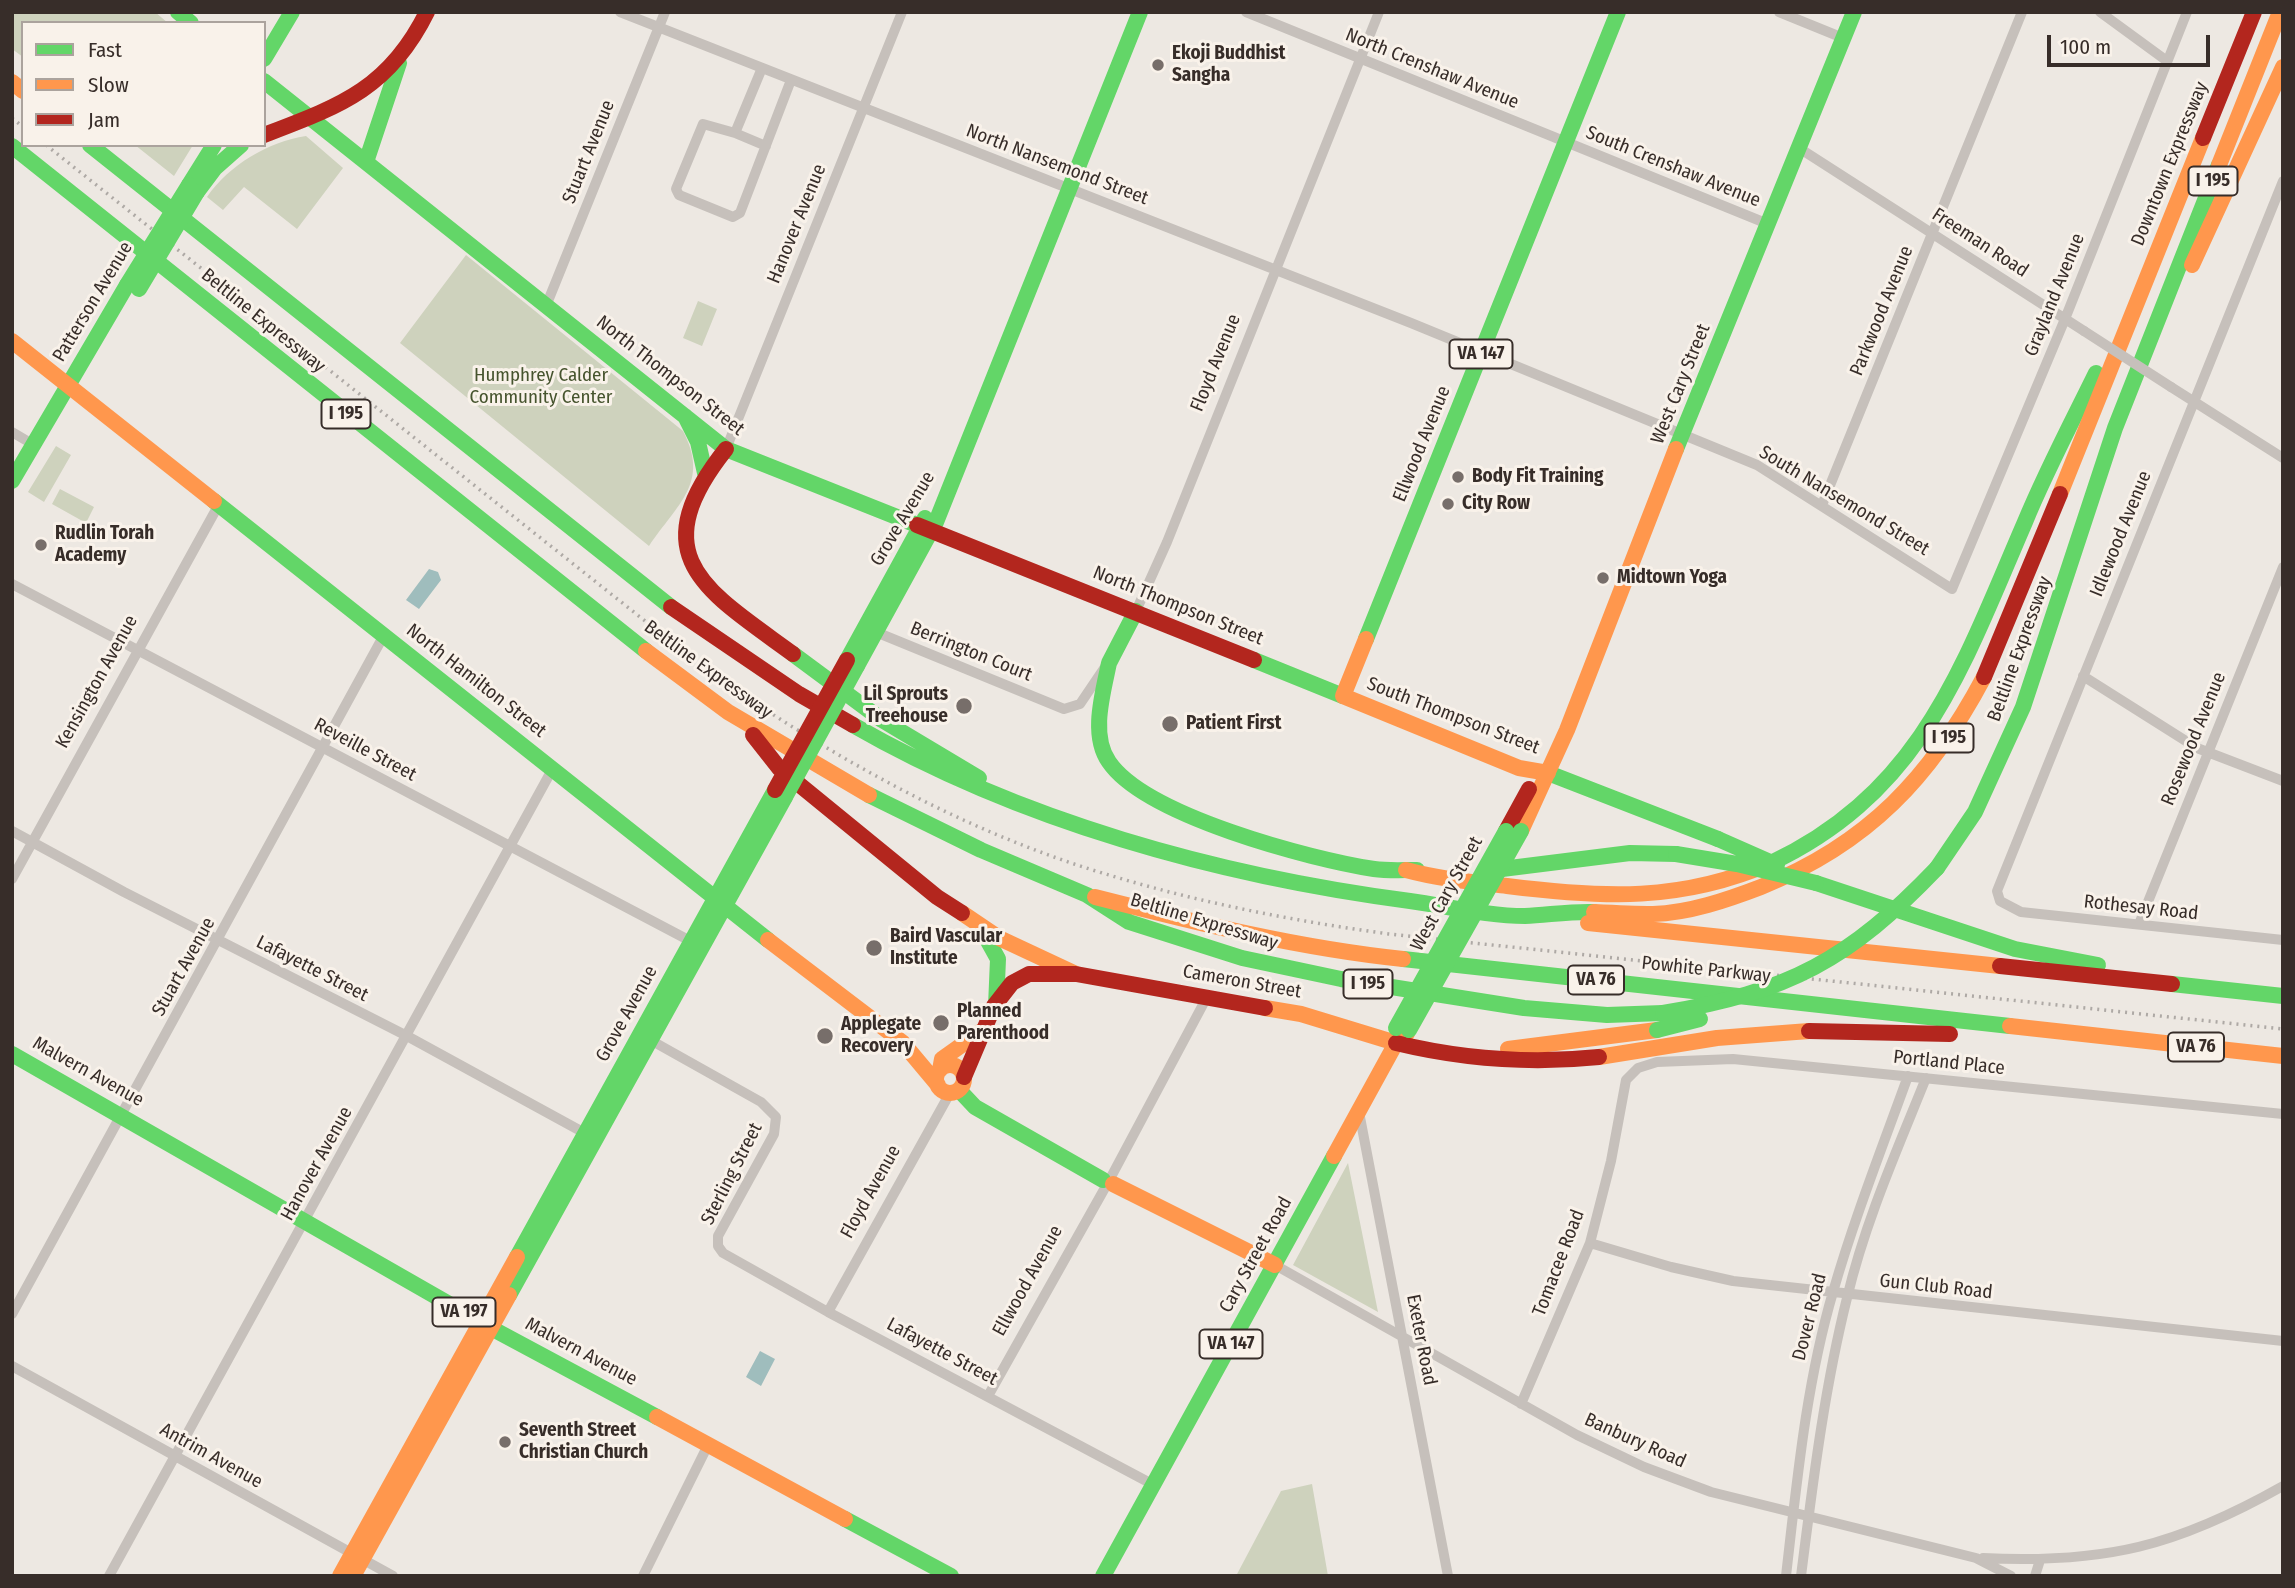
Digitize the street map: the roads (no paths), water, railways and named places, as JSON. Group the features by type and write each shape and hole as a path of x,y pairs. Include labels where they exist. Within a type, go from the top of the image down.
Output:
{"main road":[{"path":"266,56 292,12"},
{"path":"366,162 400,61 427,12"},
{"name":"Grove Avenue","path":"340,1576 357,1556 954,475 1140,12"},
{"name":"Ellwood Avenue","path":"1343,696 1618,12"},
{"name":"West Cary Street","path":"1400,1034 1548,773 1854,12"},
{"name":"I 195","path":"2147,349 2280,12"},
{"name":"Downtown Expressway","path":"2141,292 2251,16"},
{"path":"266,134 311,117 368,89 400,61"},
{"path":"2147,349 2210,229 2283,67"},
{"name":"North Thompson Street","path":"266,83 726,449 1343,696"},
{"name":"Beltline Expressway","path":"12,146 575,596 748,729 932,830 1087,895 1106,912 1144,928 1291,970 1537,1010 1623,1015 1663,1013 1766,993 1820,968 1852,948 1909,899 1937,869 1975,813 2023,707 2115,428 2147,349"},
{"name":"Beltline Expressway","path":"93,147 680,614 849,726 1008,800 1144,847 1247,875 1317,888 1524,916 1571,911 1655,914 1727,901 1775,883 1822,859 1862,832 1896,803 1948,740 1996,654 2141,292"},
{"name":"Patterson Avenue","path":"12,481 115,305 133,287 216,147"},
{"path":"193,189 239,147"},
{"path":"1406,870 1432,877 1597,893 1663,894 1713,884 1762,867 1812,841 1853,813 1903,763 1949,696 1980,632 2042,484 2124,315 2141,292"},
{"name":"North Hamilton Street","path":"12,341 553,768 719,903 949,1077 975,1107 1108,1182 1275,1265"},
{"path":"685,416 698,442 705,473"},
{"path":"726,449 705,473 691,501 686,537 692,568 713,596 882,720 963,766 1008,800"},
{"name":"Floyd Avenue","path":"1109,663 1136,611"},
{"path":"1109,663 1100,709 1100,733 1109,762 1132,785 1220,827 1257,839 1376,869 1508,870 1630,853 1676,854 1737,864 1816,883 2015,949 2132,971 2159,982"},
{"name":"South Thompson Street","path":"1343,696 1519,768 1548,773 1718,839 1816,883"},
{"path":"748,729 779,768 937,897 975,924 1076,974"},
{"name":"Powhite Parkway","path":"1087,895 1219,929 1345,953 2283,1056"},
{"name":"Powhite Parkway","path":"1524,916 1873,955 2283,996"},
{"path":"975,924 991,941 998,959 996,1006"},
{"name":"Floyd Avenue","path":"949,1077 1011,985 1023,976 1039,972 1076,974"},
{"name":"Cameron Street","path":"1076,974 1400,1034 1423,1050 1468,1054"},
{"path":"1468,1054 1657,1030 1705,1017 1766,993"},
{"path":"1468,1054 1572,1060 1718,1038 1856,1028 2053,1039 2109,1039"},
{"name":"Floyd Avenue","path":"949,1077 980,1032"},
{"name":"Cary Street Road","path":"1102,1576 1400,1034"},
{"name":"North Hamilton Street","path":"914,1053 949,1077"},
{"name":"Malvern Avenue","path":"12,1054 485,1324 951,1576"},
{"name":"Grove Avenue","path":"353,1576 357,1556"}],"street":[{"name":"North Nansemond Street","path":"620,12 1481,353"},
{"name":"Stuart Avenue","path":"546,306 665,12"},
{"name":"Hanover Avenue","path":"726,449 902,12"},
{"name":"North Crenshaw Avenue","path":"1246,12 1565,142"},
{"name":"Floyd Avenue","path":"1136,611 1167,542 1379,12"},
{"path":"1779,12 1843,38"},
{"name":"Parkwood Avenue","path":"1822,505 2022,12"},
{"path":"2100,12 2167,61"},
{"name":"Grayland Avenue","path":"1952,589 2065,319 2187,12"},
{"path":"735,133 762,68"},
{"path":"766,146 703,124 676,193 737,216 766,146 791,80"},
{"name":"South Crenshaw Avenue","path":"1565,142 1768,224"},
{"name":"Freeman Road","path":"1799,148 2283,458"},
{"name":"Idlewood Avenue","path":"2000,901 1997,891 2000,879 2283,181"},
{"name":"South Nansemond Street","path":"1481,353 1756,466 1952,589"},
{"path":"12,432 34,445"},
{"name":"Kensington Avenue","path":"12,879 218,506"},
{"name":"Rosewood Avenue","path":"2139,924 2283,566"},
{"name":"Reveille Street","path":"12,584 697,944"},
{"name":"Berrington Court","path":"870,630 1064,709"},
{"name":"Stuart Avenue","path":"12,1314 384,635"},
{"name":"Floyd Avenue","path":"1064,709 1080,704 1098,673 1109,663"},
{"path":"2083,676 2207,753 2283,781"},
{"name":"Hanover Avenue","path":"109,1576 512,847 553,768"},
{"name":"Lafayette Street","path":"12,831 218,941 407,1036 590,1136"},
{"name":"Rothesay Road","path":"2000,901 2021,912 2283,940"},
{"name":"Ellwood Avenue","path":"988,1396 1108,1182 1207,997"},
{"name":"Sterling Street","path":"645,1037 761,1102 776,1117 774,1134 723,1225 718,1246"},
{"name":"Portland Place","path":"1623,1088 1626,1080 1638,1068 1668,1061 1733,1059 2283,1114"},
{"name":"Dover Road","path":"1786,1576 1810,1395 1832,1294 1863,1195 1908,1076"},
{"name":"Floyd Avenue","path":"828,1312 949,1077"},
{"name":"Dover Road","path":"1801,1576 1824,1397 1847,1295 1880,1192 1926,1078"},
{"name":"Tomacee Road","path":"1521,1404 1590,1243 1611,1161 1623,1088"},
{"name":"Exeter Road","path":"1359,1112 1448,1576"},
{"name":"Gun Club Road","path":"1590,1243 1671,1267 1732,1281 2283,1341"},
{"name":"Lafayette Street","path":"718,1246 729,1256 828,1312 1152,1484"},
{"name":"Banbury Road","path":"1275,1265 1577,1435 1644,1467 1712,1492 1976,1558 2011,1576"},
{"name":"Antrim Avenue","path":"12,1366 393,1576"},
{"path":"643,1576 708,1445"},
{"path":"1976,1558 2040,1560 2089,1557 2148,1546 2213,1524 2283,1486"},
{"path":"2035,1576 2040,1560"}],"water":[{"path":"429,569 438,572 441,580 419,609 406,600"},
{"path":"760,1351 775,1359 761,1386 746,1377"}],"railway":[{"path":"12,118 21,125"},
{"path":"49,147 708,671 851,762 951,814 1003,837 1109,875 1178,894 1353,929 2283,1029"}],"place":[{"name":"Ekoji Buddhist Sangha","path":"1158,65"},
{"name":"Body Fit Training","path":"1458,477"},
{"name":"City Row","path":"1448,504"},
{"name":"Rudlin Torah Academy","path":"41,545"},
{"name":"Midtown Yoga","path":"1603,578"},
{"name":"Lil Sprouts Treehouse","path":"964,706"},
{"name":"Patient First","path":"1170,724"},
{"name":"Baird Vascular Institute","path":"874,948"},
{"name":"Planned Parenthood","path":"941,1023"},
{"name":"Applegate Recovery","path":"825,1036"},
{"name":"Seventh Street Christian Church","path":"505,1442"}],"park label":[{"name":"Humphrey Calder Community Center","path":"541,387"}]}
